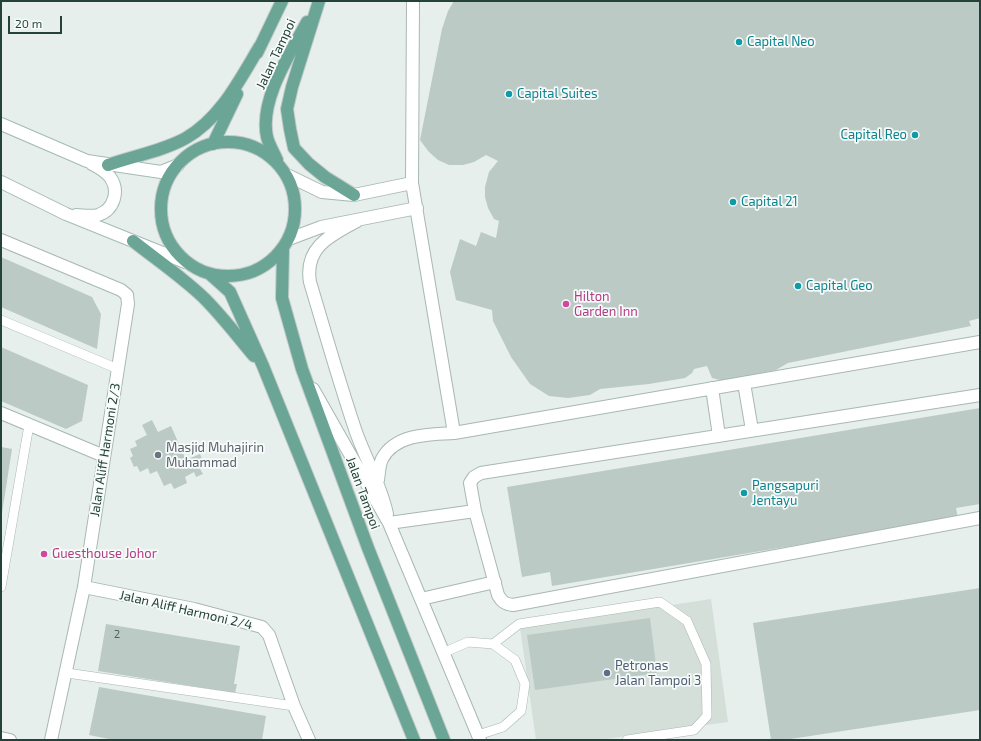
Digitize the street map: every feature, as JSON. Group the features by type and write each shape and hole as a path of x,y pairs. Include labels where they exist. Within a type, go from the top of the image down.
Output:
{"main road":[{"name":"Jalan Tampoi","path":"213,144 282,1"},
{"name":"Jalan Tampoi","path":"284,171 267,138 267,110 276,82 319,1"},
{"path":"319,1 292,87 287,109 290,129 294,148 309,164 324,177 354,195"},
{"path":"108,165 186,138 204,125 233,90 260,46"},
{"path":"232,142 250,146 267,154 284,171 293,191 296,207 294,224 286,244 267,264 247,274 226,277 211,275 197,269 185,262 171,245 162,225 161,204 166,183 178,164 194,151 213,144 232,142"},
{"path":"133,241 157,261 181,277 205,299 263,366"},
{"name":"Jalan Tampoi","path":"286,244 282,298 302,369 368,548 444,740"},
{"path":"211,275 230,292 263,366 414,740"}],"street":[{"path":"413,1 412,183 454,433"},
{"path":"1,124 87,161 100,168 110,177 114,190 114,200 110,208 97,215 66,214"},
{"path":"87,161 161,172 178,164"},
{"path":"284,171 322,192 354,195 412,183"},
{"path":"1,182 66,214 185,262"},
{"path":"286,244 321,227 417,208"},
{"path":"357,221 319,244 308,270 310,282 341,390 359,440 378,480 383,495 389,524"},
{"name":"Jalan Aliff Harmoni 2/3","path":"1,240 120,290 127,295 128,304 84,587 52,740"},
{"path":"378,480 381,460 390,448 418,435 454,433 980,342"},
{"path":"302,369 389,524 422,599 479,737"},
{"path":"744,383 752,430"},
{"path":"712,388 719,436"},
{"path":"980,395 481,473 474,477 470,483 475,511 501,601 513,605 980,518"},
{"path":"1,413 104,456"},
{"path":"389,524 475,511"},
{"path":"422,599 495,582"},
{"name":"Jalan Aliff Harmoni 2/4","path":"84,587 194,609 262,627 269,635 294,706 309,740"},
{"path":"1,738 10,740"}],"lane":[{"path":"1,320 118,369"},
{"path":"1,587 29,425"},
{"path":"493,644 519,624 660,602 687,621 706,664 707,716 694,730 627,740"},
{"path":"444,652 468,642 493,644 515,660 525,684 521,710 503,726 479,737"},
{"path":"66,673 294,706"}],"shaded area":[{"path":"711,599 728,722 599,740 536,740 520,628"}],"building":[{"name":"Capital 21","path":"454,1 980,1 980,318 969,321 971,326 788,363 776,370 729,380 712,378 707,366 694,369 692,373 685,378 649,384 600,389 590,395 568,398 549,396 530,384 511,357 493,321 492,310 456,300 450,272 460,239 476,246 481,232 496,238 499,221 494,219 488,208 485,197 485,187 489,172 498,161 486,155 474,162 463,165 449,165 438,160 429,152 420,140 442,29 448,11"},
{"path":"1,257 92,297 101,314 97,349 1,307"},
{"path":"1,347 88,385 82,421 66,429 1,401"},
{"name":"Pangsapuri Jentayu","path":"980,408 980,504 956,508 958,518 552,586 550,572 522,577 507,487"},
{"name":"Masjid Muhajirin Muhammad","path":"152,420 158,432 171,426 186,460 200,454 205,466 200,469 203,474 196,477 194,472 185,477 187,483 174,489 171,483 164,486 157,471 150,474 148,468 140,472 137,466 134,467 130,458 133,456 130,449 137,446 135,441 147,435 142,425"},
{"path":"1,447 12,449 2,513 1,513"},
{"path":"980,588 980,710 784,740 771,740 753,623"},
{"path":"650,618 657,673 535,690 527,635"},
{"path":"106,624 240,646 234,684 237,684 235,693 98,671"},
{"path":"99,687 266,716 262,740 114,740 89,735"}],"place":[{"name":"Capital Neo","path":"739,42"},
{"name":"Capital Suites","path":"509,94"},
{"name":"Capital Reo","path":"915,135"},
{"name":"Capital 21","path":"733,202"},
{"name":"Capital Geo","path":"798,286"},
{"name":"Hilton Garden Inn","path":"566,304"},
{"name":"Masjid Muhajirin Muhammad","path":"158,455"},
{"name":"Pangsapuri Jentayu","path":"744,493"},
{"name":"Guesthouse Johor","path":"44,554"},
{"name":"Petronas Jalan Tampoi 3","path":"607,673"}]}
